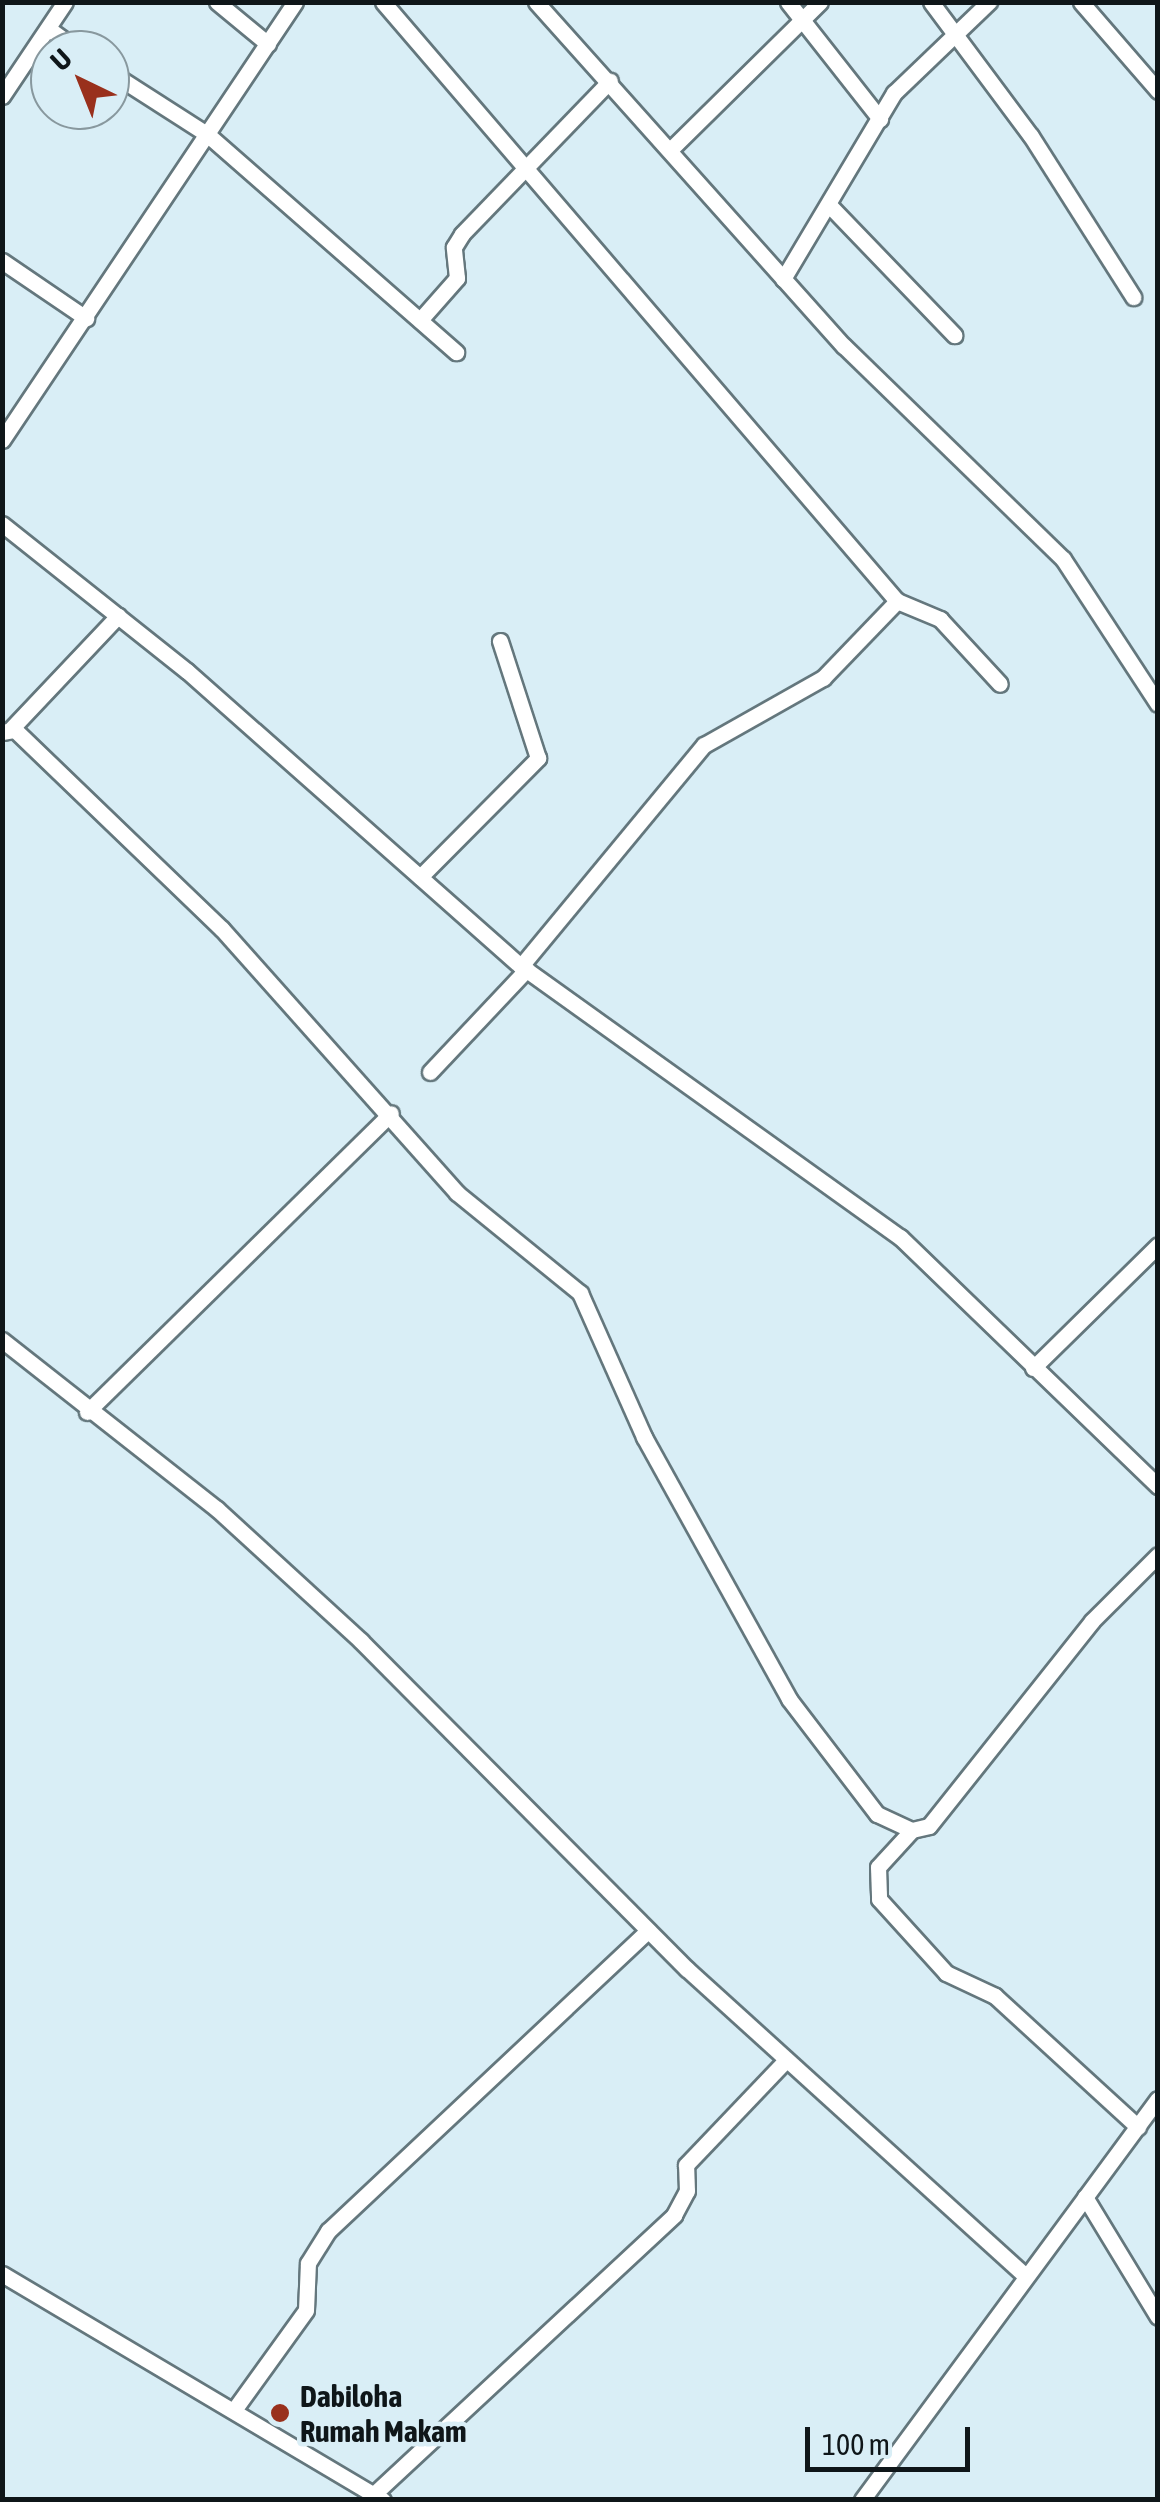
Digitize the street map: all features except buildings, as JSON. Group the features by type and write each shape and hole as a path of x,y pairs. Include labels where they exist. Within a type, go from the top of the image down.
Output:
{"street":[{"path":"2,96 65,2"},
{"path":"217,2 268,44"},
{"path":"2,440 295,2"},
{"path":"383,2 527,164 897,601 940,619 1000,684"},
{"path":"536,2 783,279 1063,560 1158,704"},
{"path":"788,2 880,118"},
{"path":"671,149 820,2"},
{"path":"931,2 1133,297"},
{"path":"783,279 831,207 903,82 988,2"},
{"path":"1081,2 1158,91"},
{"path":"420,320 457,278 456,242 610,81"},
{"path":"130,85 208,135 456,352"},
{"path":"831,207 954,335"},
{"path":"2,261 86,318"},
{"path":"2,524 118,616 524,968 886,1226 1158,1486"},
{"path":"430,1072 524,968 704,745 822,678 897,601"},
{"path":"118,616 6,731 222,929 391,1113 457,1193 590,1307 644,1436 790,1699 877,1814 912,1830"},
{"path":"420,877 538,758 500,641"},
{"path":"87,1412 391,1113"},
{"path":"1034,1368 1158,1245"},
{"path":"2,1340 87,1412 217,1509 361,1641 648,1930 1025,2276"},
{"path":"1138,2127 995,1996 946,1974 879,1900 878,1867 912,1830 929,1826 956,1800 1092,1621 1158,1554"},
{"path":"234,2410 306,2310 308,2263 328,2230 648,1930"},
{"path":"2,2274 378,2497 674,2216 687,2191 686,2165 786,2060"},
{"path":"862,2500 1158,2099"},
{"path":"1085,2197 1158,2317"}],"place":[{"name":"Dabiloha Rumah Makam","path":"280,2413"}]}
